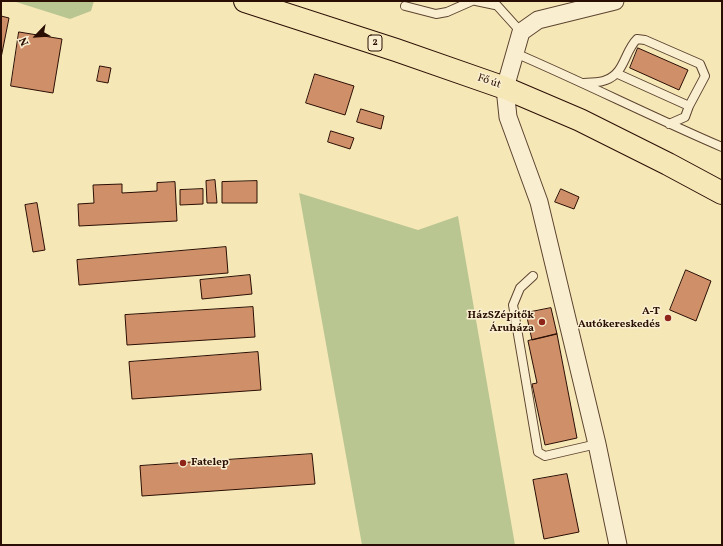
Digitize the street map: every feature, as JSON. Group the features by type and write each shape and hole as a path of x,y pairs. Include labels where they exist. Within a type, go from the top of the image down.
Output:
{"main road":[{"name":"Fő út","path":"245,1 396,50 505,88 580,120 722,193"}],"street":[{"path":"615,1 538,20 521,32 505,88 508,117 539,202 597,444 618,545"}],"lane":[{"path":"405,6 436,14 447,12 472,1"},
{"path":"476,1 494,3 521,32"},
{"path":"584,83 605,81 618,74 632,44 637,39 645,40 700,64 705,76 685,117 669,124"},
{"path":"515,53 584,83 669,124 722,146"},
{"path":"618,74 690,106"},
{"path":"533,276 520,288 513,305 538,452 545,456 597,444"}],"green space":[{"path":"13,1 94,1 91,11 70,19"},
{"path":"299,193 418,230 458,216 515,545 362,545"}],"building":[{"path":"1,16 9,18 1,58"},
{"path":"19,32 62,39 53,93 11,86"},
{"path":"638,48 688,70 679,90 630,68"},
{"path":"100,66 111,68 108,83 97,81"},
{"path":"315,74 354,86 345,115 306,103"},
{"path":"361,109 384,116 381,129 357,122"},
{"path":"331,131 354,138 350,149 328,142"},
{"path":"215,180 217,203 207,203 206,181"},
{"path":"257,181 257,203 222,203 222,182"},
{"path":"175,182 177,221 79,226 78,204 94,203 93,185 122,184 122,193 157,191 157,183"},
{"path":"203,189 203,204 180,205 180,190"},
{"path":"561,189 579,197 574,209 555,202"},
{"path":"37,203 45,250 33,252 25,205"},
{"path":"226,247 228,273 79,285 77,260"},
{"path":"686,270 711,281 696,321 670,310"},
{"path":"250,275 252,294 202,299 200,280"},
{"path":"253,307 255,337 127,345 125,315"},
{"path":"551,308 557,334 532,340 526,313"},
{"path":"557,334 577,438 545,445 532,384 537,383 528,341"},
{"path":"258,352 261,390 132,399 129,362"},
{"path":"312,454 315,484 142,496 140,466"},
{"path":"567,474 579,532 544,539 533,480"}],"place":[{"name":"A-T Autókereskedés","path":"668,318"},
{"name":"HázSZépítők Áruháza","path":"542,322"},
{"name":"Fatelep","path":"183,463"}]}
